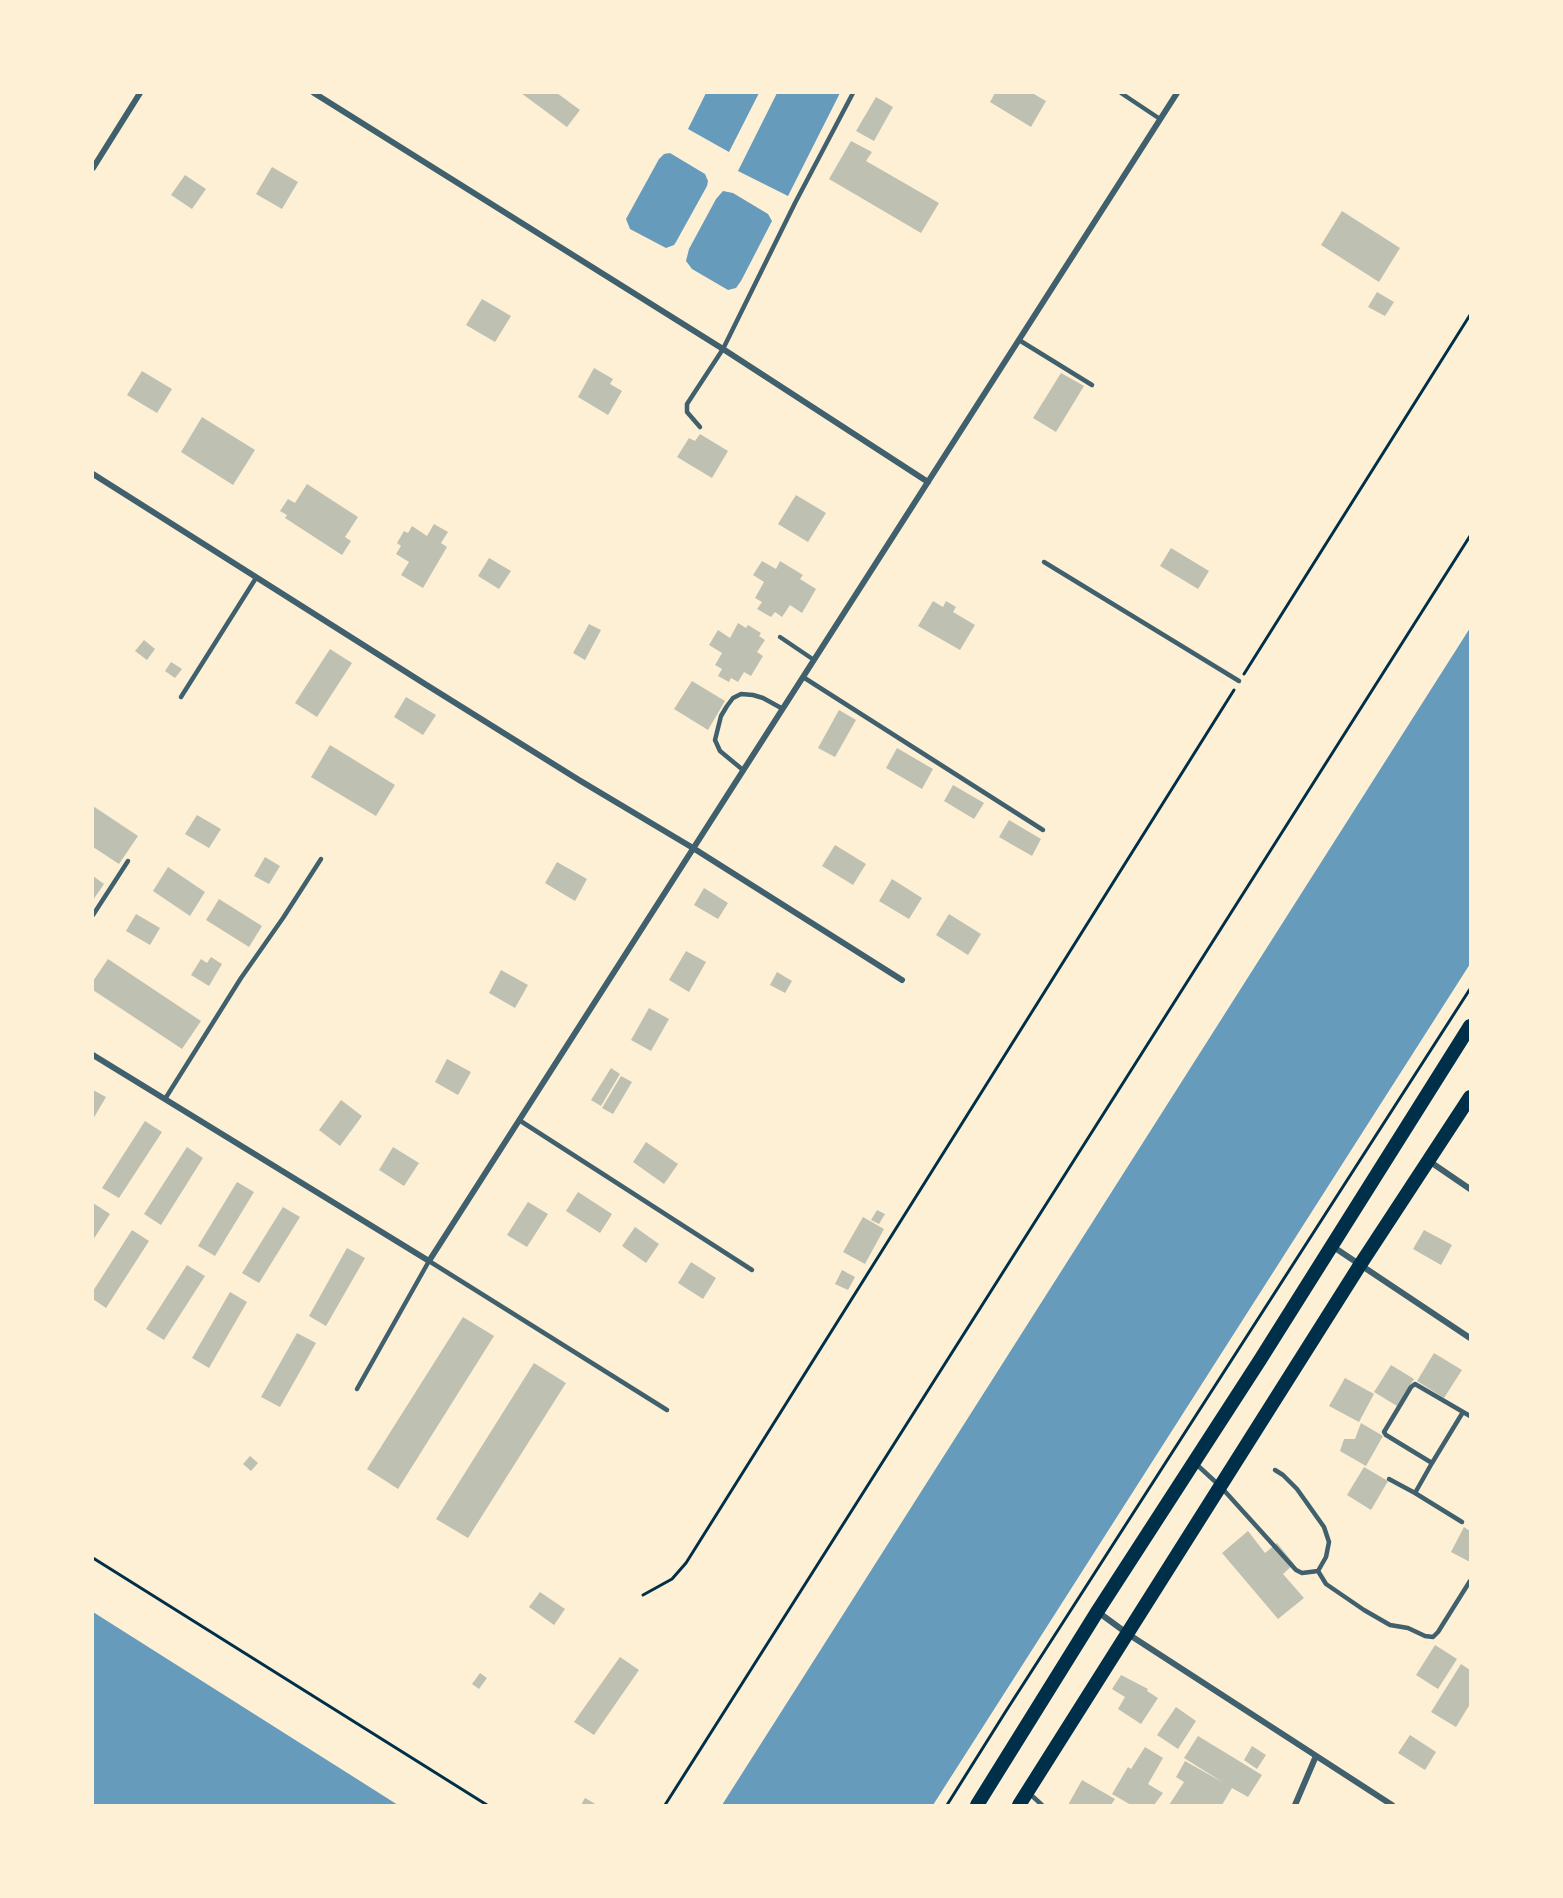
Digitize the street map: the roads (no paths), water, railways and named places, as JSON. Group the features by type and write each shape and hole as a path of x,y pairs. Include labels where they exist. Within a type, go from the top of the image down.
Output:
{"main road":[{"path":"977,1805 1097,1612 1260,1360 1470,1026"},
{"path":"1019,1805 1360,1265 1470,1097"}],"street":[{"path":"93,168 140,93"},
{"path":"314,93 723,349 928,482"},
{"path":"93,1055 429,1261 1177,93"},
{"path":"93,474 902,980"},
{"path":"1429,1161 1470,1188"},
{"path":"1332,1246 1470,1338"},
{"path":"1097,1612 1392,1805"},
{"path":"1295,1805 1316,1756"}],"lane":[{"path":"700,427 687,412 687,404 723,349 795,203 853,93"},
{"path":"1121,93 1161,119"},
{"path":"1019,340 1092,385"},
{"path":"1044,562 1239,681"},
{"path":"181,697 256,578"},
{"path":"780,637 814,660"},
{"path":"803,677 1043,830"},
{"path":"743,770 720,752 715,740 721,716 733,698 741,694 763,698 783,709"},
{"path":"165,1099 234,988 321,859"},
{"path":"93,915 128,861"},
{"path":"519,1120 752,1270"},
{"path":"357,1389 429,1261 668,1410"},
{"path":"1432,1463 1384,1432 1411,1387 1415,1384 1420,1386 1470,1416"},
{"path":"1415,1493 1463,1412"},
{"path":"1193,1462 1221,1487 1296,1570 1302,1573 1318,1571"},
{"path":"1275,1470 1297,1489 1324,1527 1329,1542 1326,1557 1318,1571"},
{"path":"1389,1479 1462,1522"},
{"path":"1318,1571 1326,1584 1381,1620 1390,1625 1408,1628 1433,1637 1470,1581"},
{"path":"1028,1792 1042,1805"}],"water":[{"path":"706,93 759,93 729,152 688,129"},
{"path":"777,93 840,93 788,196 738,171"},
{"path":"670,153 705,174 708,181 676,242 666,248 630,229 626,219 659,159 664,154"},
{"path":"723,191 733,193 768,214 772,221 741,281 736,288 728,290 692,269 686,261 689,249 716,199"},
{"path":"1470,628 1470,964 933,1805 722,1805"},
{"path":"93,1612 398,1805 93,1805"}]}
